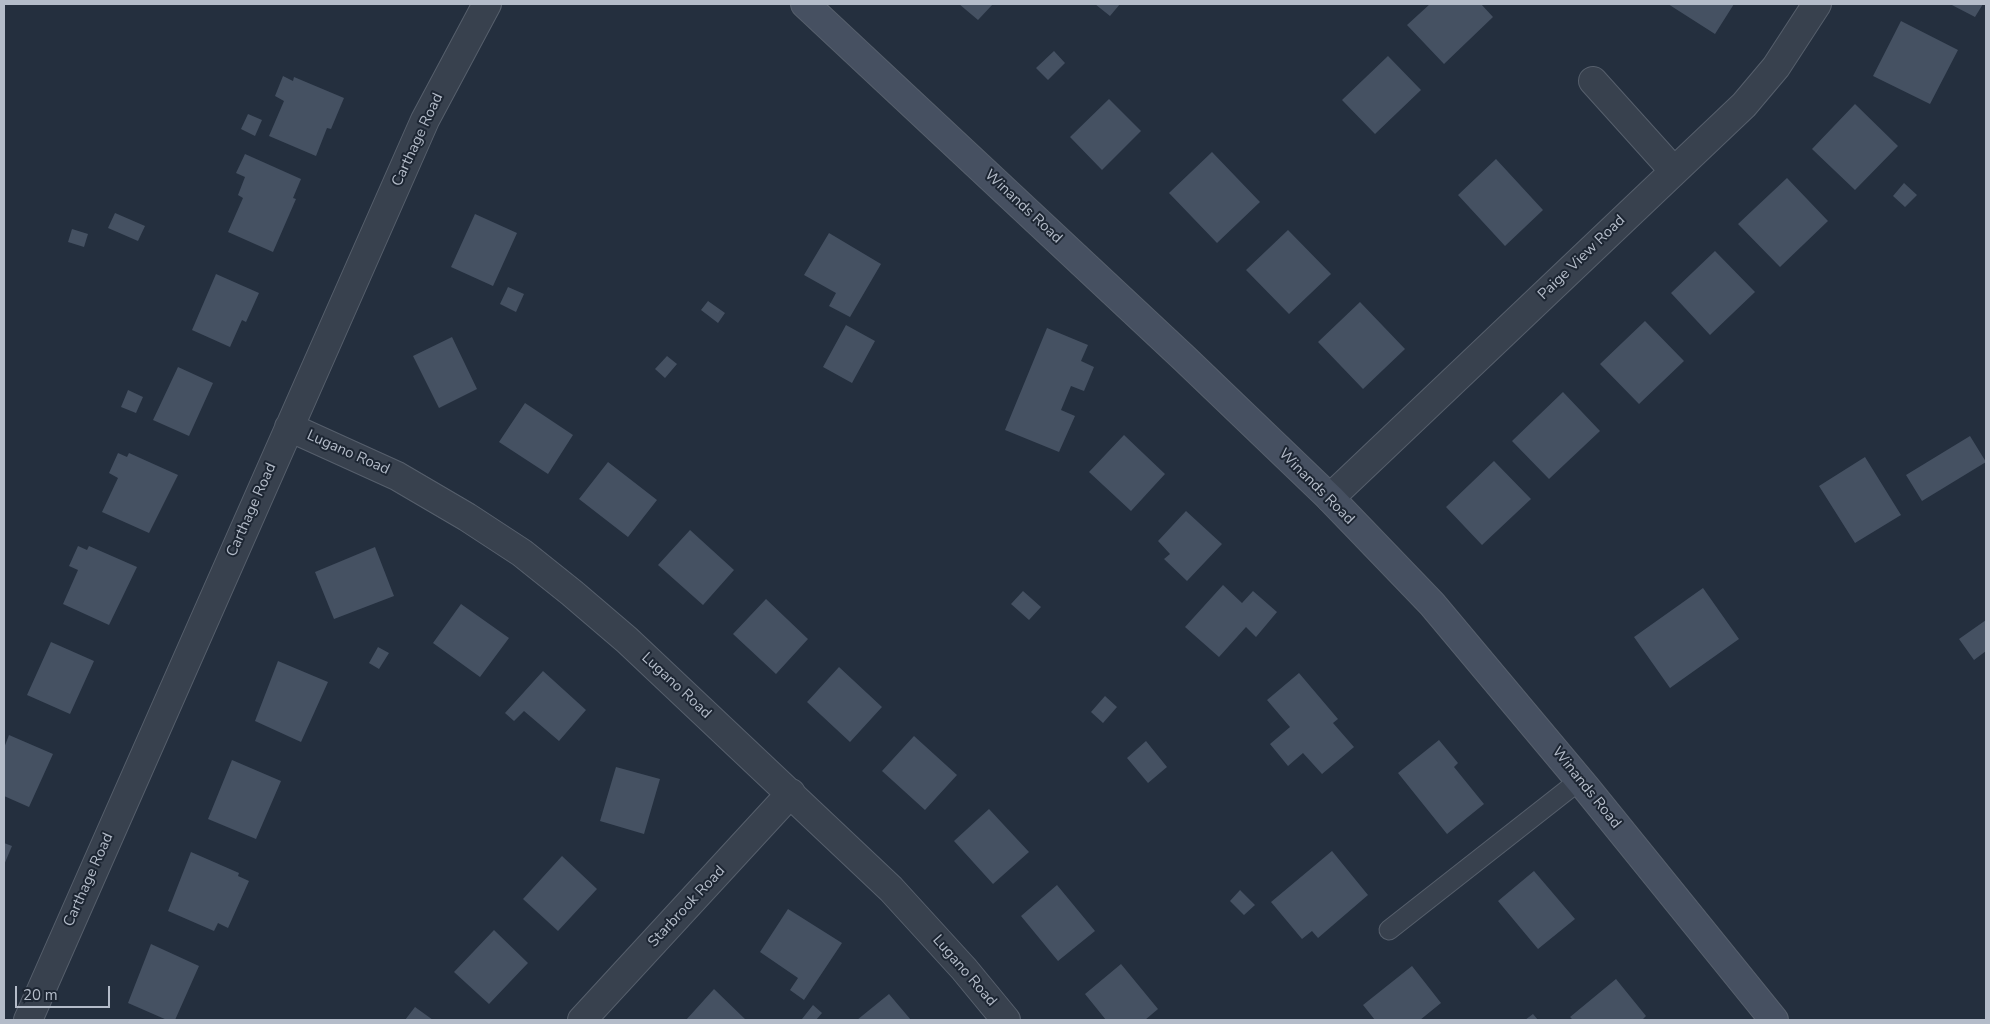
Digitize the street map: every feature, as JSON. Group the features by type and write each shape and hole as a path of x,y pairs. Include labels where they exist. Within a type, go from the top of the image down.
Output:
{"street":[{"name":"Carthage Road","path":"28,1020 425,120 487,4"},
{"name":"Winands Road","path":"805,4 1185,359 1330,498 1432,604 1580,780 1774,1020"},
{"name":"Paige View Road","path":"1330,498 1749,99 1776,67 1818,4"},
{"path":"1593,81 1674,171"},
{"name":"Lugano Road","path":"289,426 398,476 467,517 522,553 627,640 891,889 964,969 1006,1020"},
{"name":"Starbrook Road","path":"582,1020 791,793"}],"lane":[{"path":"1389,930 1580,780"}],"building":[{"path":"959,4 993,4 978,20"},
{"path":"1095,4 1120,4 1110,16"},
{"path":"1430,4 1481,4 1493,17 1444,64 1407,25"},
{"path":"1668,4 1734,4 1715,34"},
{"path":"1950,4 1983,4 1975,17"},
{"path":"1901,21 1958,50 1930,104 1873,76"},
{"path":"1054,51 1065,63 1048,80 1036,68"},
{"path":"1388,56 1421,90 1375,134 1342,100"},
{"path":"283,76 293,81 294,77 344,98 331,129 327,128 316,156 269,136 284,101 275,96"},
{"path":"1109,99 1141,131 1102,170 1070,137"},
{"path":"1855,104 1898,146 1855,190 1812,149"},
{"path":"248,114 262,120 255,136 241,129"},
{"path":"1212,152 1260,202 1217,243 1169,193"},
{"path":"245,154 301,179 293,198 296,199 273,252 228,232 243,198 238,195 245,177 236,173"},
{"path":"1496,159 1543,210 1505,246 1458,195"},
{"path":"1787,178 1828,221 1780,267 1738,224"},
{"path":"1904,183 1917,195 1905,207 1893,196"},
{"path":"115,213 145,226 138,241 108,228"},
{"path":"475,214 517,233 493,286 451,267"},
{"path":"72,229 88,234 84,247 68,242"},
{"path":"1288,230 1331,274 1289,314 1246,270"},
{"path":"829,233 881,264 850,317 829,306 836,293 804,275"},
{"path":"1715,251 1755,292 1710,335 1671,293"},
{"path":"216,274 259,293 246,322 242,320 230,347 192,330"},
{"path":"508,287 524,294 516,312 500,304"},
{"path":"708,301 725,313 718,323 701,310"},
{"path":"1360,302 1405,349 1363,389 1318,342"},
{"path":"1645,321 1684,361 1639,404 1600,364"},
{"path":"846,325 875,341 852,383 823,367"},
{"path":"1047,328 1088,345 1081,361 1094,367 1084,391 1071,386 1061,410 1075,416 1059,452 1005,430"},
{"path":"452,337 477,389 439,408 413,356"},
{"path":"667,356 677,364 665,378 655,369"},
{"path":"178,367 213,383 189,436 153,420"},
{"path":"128,390 143,397 136,413 121,407"},
{"path":"1563,392 1600,431 1549,479 1512,441"},
{"path":"525,403 573,435 548,474 499,442"},
{"path":"1124,435 1165,474 1131,511 1089,472"},
{"path":"1970,436 1986,462 1922,501 1906,475"},
{"path":"118,453 127,457 129,453 178,475 149,533 102,512 118,478 109,473"},
{"path":"1865,457 1901,515 1855,543 1819,486"},
{"path":"1494,461 1531,499 1482,545 1446,507"},
{"path":"608,462 657,500 628,537 579,499"},
{"path":"1186,511 1222,544 1187,581 1164,559 1170,554 1158,541"},
{"path":"690,530 734,570 703,605 658,565"},
{"path":"78,546 87,550 89,546 137,567 109,625 63,604 78,570 69,566"},
{"path":"375,547 394,596 334,619 315,572"},
{"path":"1223,585 1242,603 1253,591 1277,612 1256,637 1246,627 1219,657 1185,627"},
{"path":"1703,588 1739,639 1670,688 1634,637"},
{"path":"1023,591 1041,607 1029,620 1011,604"},
{"path":"766,599 808,639 776,674 733,634"},
{"path":"461,604 509,638 480,677 433,643"},
{"path":"1986,620 1986,651 1974,660 1959,639"},
{"path":"51,642 94,661 70,714 27,695"},
{"path":"378,647 389,653 379,669 369,663"},
{"path":"278,661 328,682 301,742 255,721"},
{"path":"839,667 882,707 850,742 807,702"},
{"path":"543,671 586,710 559,741 524,711 514,721 505,713"},
{"path":"1299,673 1338,719 1333,723 1354,747 1322,774 1303,753 1288,766 1270,744 1290,727 1267,700"},
{"path":"1105,696 1117,707 1103,723 1091,712"},
{"path":"9,735 53,754 29,807 4,796 4,748"},
{"path":"914,736 957,775 925,810 882,771"},
{"path":"1439,740 1458,763 1454,767 1484,804 1447,834 1398,773"},
{"path":"1146,741 1167,767 1148,783 1127,758"},
{"path":"232,760 281,781 256,839 208,819"},
{"path":"616,767 660,779 644,834 600,821"},
{"path":"989,809 1029,852 993,884 954,841"},
{"path":"4,843 12,846 4,865"},
{"path":"1332,851 1368,895 1318,938 1312,931 1302,939 1271,902"},
{"path":"191,852 239,873 238,876 249,881 228,928 218,923 214,931 168,911"},
{"path":"562,856 597,889 558,931 523,899"},
{"path":"1534,871 1575,919 1538,949 1498,901"},
{"path":"1057,885 1095,931 1058,961 1021,916"},
{"path":"1240,890 1255,905 1244,915 1230,901"},
{"path":"788,909 842,943 804,1000 790,990 798,978 760,952"},
{"path":"494,930 528,963 489,1004 454,972"},
{"path":"151,944 199,966 175,1020 167,1020 128,1003"},
{"path":"1121,964 1158,1009 1145,1020 1106,1020 1085,994"},
{"path":"1412,966 1441,1003 1420,1020 1375,1020 1363,1005"},
{"path":"1616,979 1646,1016 1642,1020 1573,1020 1570,1017"},
{"path":"714,989 746,1020 686,1020"},
{"path":"889,994 911,1020 857,1020"},
{"path":"813,1005 822,1013 816,1020 803,1020 802,1019"},
{"path":"415,1007 433,1020 405,1020"},
{"path":"1533,1014 1538,1020 1525,1020"}]}
